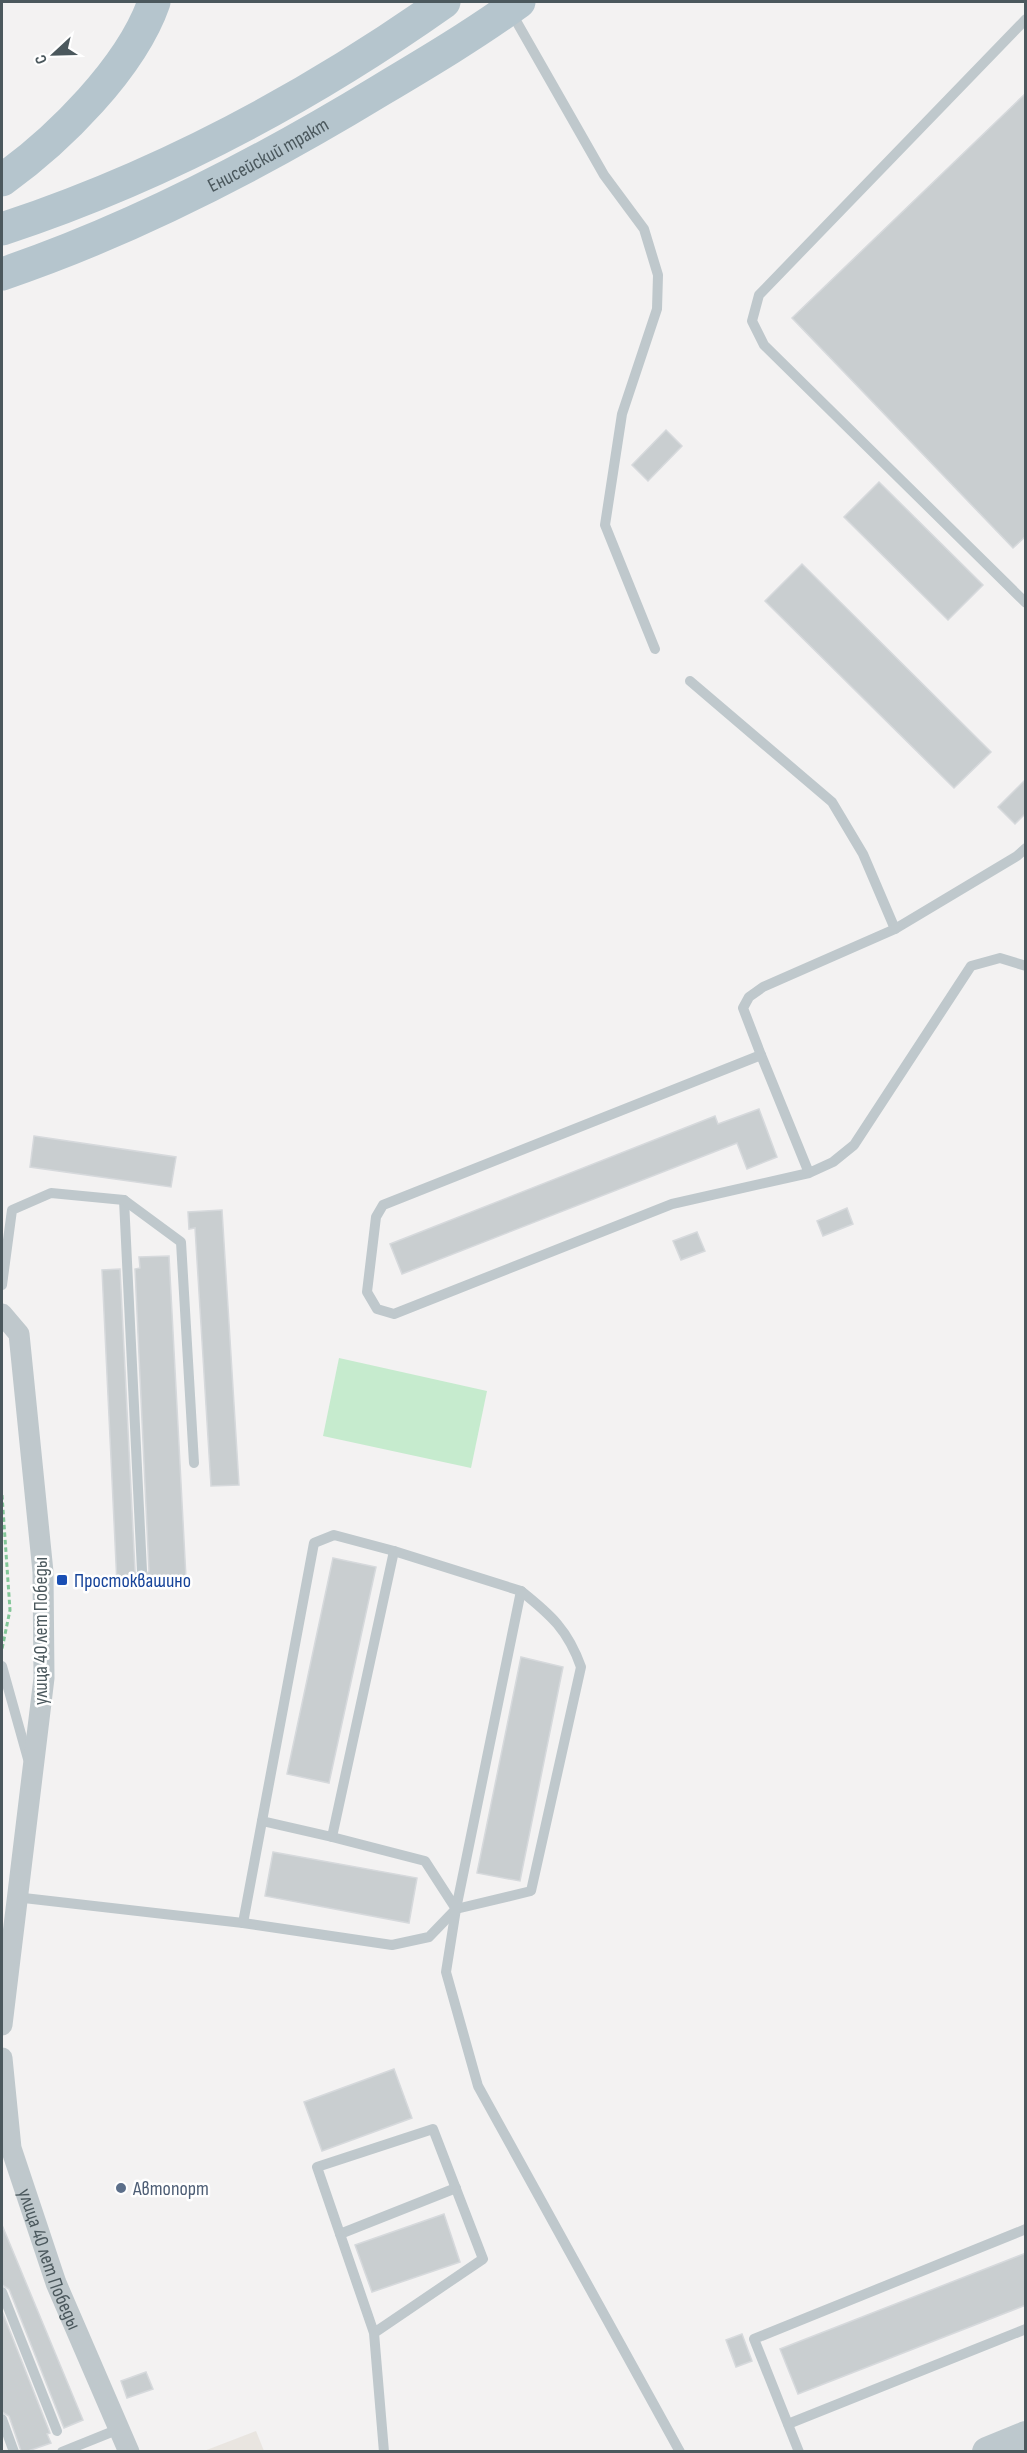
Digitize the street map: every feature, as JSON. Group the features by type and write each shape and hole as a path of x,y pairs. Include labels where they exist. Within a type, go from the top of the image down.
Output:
{"main road":[{"path":"2,180 86,106 125,56 154,2"},
{"name":"Енисейский тракт","path":"2,229 54,212 193,152 312,88 444,2"},
{"name":"Енисейский тракт","path":"2,274 60,254 205,189 333,120 514,5"},
{"path":"987,2451 1026,2436"}],"street":[{"name":"улица 40 лет Победы","path":"2,1314 19,1334 43,1572 44,1678 3,1994 2,2025"},
{"name":"улица 40 лет Победы","path":"2,2058 6,2151 56,2283 129,2451"}],"lane":[{"path":"514,5 604,175 644,229 658,274 657,309 622,414 605,525 655,649"},
{"path":"1026,19 759,295 752,321 764,345 1026,603"},
{"path":"690,681 832,802 863,854 896,930"},
{"path":"809,1173 743,1008 749,997 764,987 896,930 1017,856 1026,848"},
{"path":"760,1055 383,1205 376,1217 367,1292 377,1309 394,1314 672,1204 809,1173 833,1162 854,1145 970,966 1000,958 1026,966"},
{"path":"2,1285 12,1210 51,1193 124,1200 182,1242 194,1463"},
{"path":"124,1200 142,1571"},
{"path":"15,1897 243,1923 392,1945 429,1937 456,1909 531,1891 581,1667 572,1642 553,1617 521,1591 394,1551 334,1535 314,1544 243,1923"},
{"path":"332,1837 394,1551"},
{"path":"521,1591 456,1909 446,1972 478,2086 680,2451"},
{"path":"2,1666 33,1773"},
{"path":"262,1821 425,1861 456,1909"},
{"path":"374,2333 483,2259 433,2130 317,2167 374,2333 384,2451"},
{"path":"340,2234 456,2188"},
{"path":"799,2451 754,2338 1026,2229"},
{"path":"2,2292 57,2431"},
{"path":"788,2424 1026,2329"},
{"path":"2,2419 14,2451"},
{"path":"62,2451 119,2428"}],"path":[{"path":"2,1495 10,1610 2,1649"}],"shaded area":[{"path":"256,2431 264,2451 204,2451"}],"green space":[{"path":"339,1358 487,1391 471,1468 323,1436"}],"building":[{"path":"1026,93 1026,536 1013,548 792,318"},
{"path":"666,430 682,446 648,481 632,465"},
{"path":"879,482 983,585 948,620 844,517"},
{"path":"802,564 991,752 954,788 765,601"},
{"path":"1026,779 1026,813 1015,824 998,807"},
{"path":"759,1109 777,1157 747,1169 737,1143 402,1274 390,1244 715,1116 718,1124"},
{"path":"34,1136 176,1157 171,1187 30,1167"},
{"path":"847,1208 853,1224 823,1236 817,1221"},
{"path":"222,1210 239,1485 211,1486 195,1228 189,1229 188,1212"},
{"path":"697,1232 705,1251 681,1260 673,1241"},
{"path":"169,1256 186,1578 117,1584 102,1270 120,1269 135,1571 138,1577 143,1578 149,1571 135,1269 140,1268 139,1257"},
{"path":"333,1558 376,1567 329,1783 287,1774"},
{"path":"521,1657 563,1667 520,1881 477,1873"},
{"path":"273,1852 417,1878 409,1923 265,1896"},
{"path":"394,2069 412,2118 322,2151 304,2102"},
{"path":"444,2214 460,2262 372,2292 355,2245"},
{"path":"2,2225 83,2420 64,2428 9,2289 2,2285"},
{"path":"1026,2253 1026,2305 798,2394 780,2349"},
{"path":"2,2311 50,2433 47,2434 51,2443 28,2451 21,2451 9,2416 2,2412"},
{"path":"742,2334 752,2361 736,2367 726,2340"},
{"path":"146,2372 153,2389 127,2398 121,2381"}],"place":[{"name":"Простоквашино","path":"62,1580"},
{"name":"Автопорт","path":"121,2188"}]}
